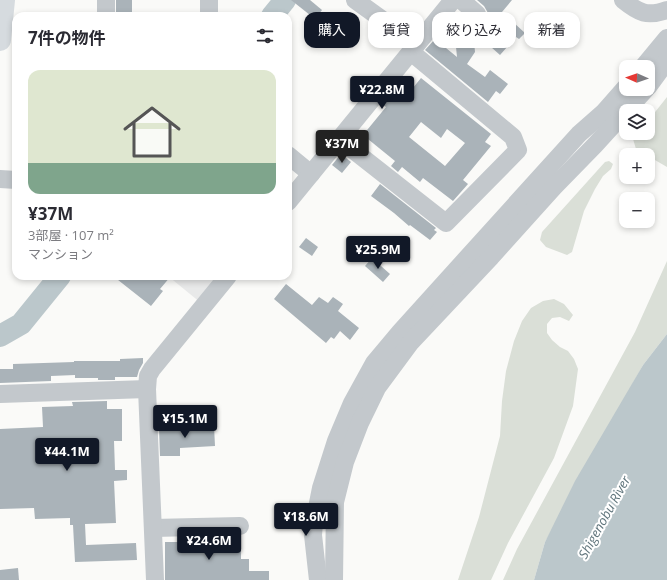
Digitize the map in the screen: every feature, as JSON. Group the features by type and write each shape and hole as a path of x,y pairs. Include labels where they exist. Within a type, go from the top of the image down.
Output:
{"main road":[{"path":"0,40 4,0"}],"street":[{"path":"106,0 106,12"},
{"path":"209,0 209,12"},
{"path":"355,0 370,12"},
{"path":"424,36 453,0"},
{"path":"460,0 474,12"},
{"path":"623,0 635,10 642,12 658,13 667,10"},
{"path":"649,60 667,38"},
{"path":"292,197 339,139 414,48 513,137 518,150 446,223 339,139"},
{"path":"655,77 667,61"},
{"path":"318,580 313,535 321,488 336,441 352,403 374,363 400,332 579,134 604,112 619,95"},
{"path":"305,580 320,543 324,525 335,502 345,462 360,423 377,388 411,342 640,96"},
{"path":"292,158 311,174"},
{"path":"0,179 12,180"},
{"path":"156,580 147,389 148,376 152,369 225,280"},
{"path":"0,394 147,389"},
{"path":"334,580 335,502"},
{"path":"153,528 240,526"}],"shaded area":[{"path":"667,97 667,167 655,160 655,148 636,148 633,140 655,140 655,112"},
{"path":"609,161 613,164 611,169 603,176 584,211 572,252 567,255 546,247 540,240 542,232 605,162"},
{"path":"667,261 667,334 643,365 545,542 534,580 503,580 517,549 635,332"},
{"path":"173,280 219,280 201,303"},
{"path":"554,299 564,304 573,315 569,321 560,317 552,318 547,324 547,333 560,347 568,351 574,359 578,369 573,406 554,458 508,543 491,580 458,580 479,517 500,436 502,401 506,371 514,341 522,321 531,308 543,301"}],"water":[{"name":"Shigenobu River","path":"667,334 667,580 534,580 545,542 575,481 643,365"}],"building":[{"path":"116,0 132,0 132,12 116,12"},
{"path":"291,0 310,0 322,10 320,12 306,12"},
{"path":"477,0 512,0 502,12 487,12 484,6"},
{"path":"516,25 524,32 519,39 516,37"},
{"path":"432,42 432,48 446,48 457,57 456,48 475,48 475,52 467,64 485,77 490,70 508,84 500,94 496,91 488,102 425,50"},
{"path":"492,48 506,48 500,55"},
{"path":"421,78 491,134 485,142 491,146 463,180 468,184 453,201 423,178 420,182 402,167 398,172 391,166 395,161 363,135 386,107 383,105 393,91 404,99","holes":["421,122 441,138 447,129 465,143 445,166 409,137"]},
{"path":"341,154 351,162 342,173 332,165"},
{"path":"380,184 436,228 434,230 437,232 430,240 410,225 409,226 371,196"},
{"path":"306,238 318,247 312,256 299,247"},
{"path":"372,258 390,274 383,282 365,266"},
{"path":"118,280 168,280 160,289 163,291 151,306"},
{"path":"286,284 312,305 319,297 328,303 333,297 343,304 338,311 359,328 350,340 340,331 334,339 331,337 326,343 274,299"},
{"path":"143,358 143,363 137,377 115,377 115,380 98,380 98,378 75,378 75,375 51,376 51,381 0,383 0,369 13,369 13,364 74,361 120,361 120,359"},
{"path":"107,401 107,409 122,409 122,441 114,441 115,470 127,470 127,480 114,481 116,523 85,524 86,545 136,543 137,560 75,562 73,525 70,525 70,518 35,519 34,508 0,509 0,429 43,427 42,407 73,406 72,402"},
{"path":"214,426 215,446 180,448 180,456 160,456 159,428"},
{"path":"241,536 241,559 249,559 249,571 269,571 269,580 165,580 165,542 198,542 198,540 217,540 217,537"},
{"path":"18,568 19,580 0,580 0,570"}],"waterway":[{"path":"275,12 285,0"},
{"path":"0,336 21,324 57,280"}]}
